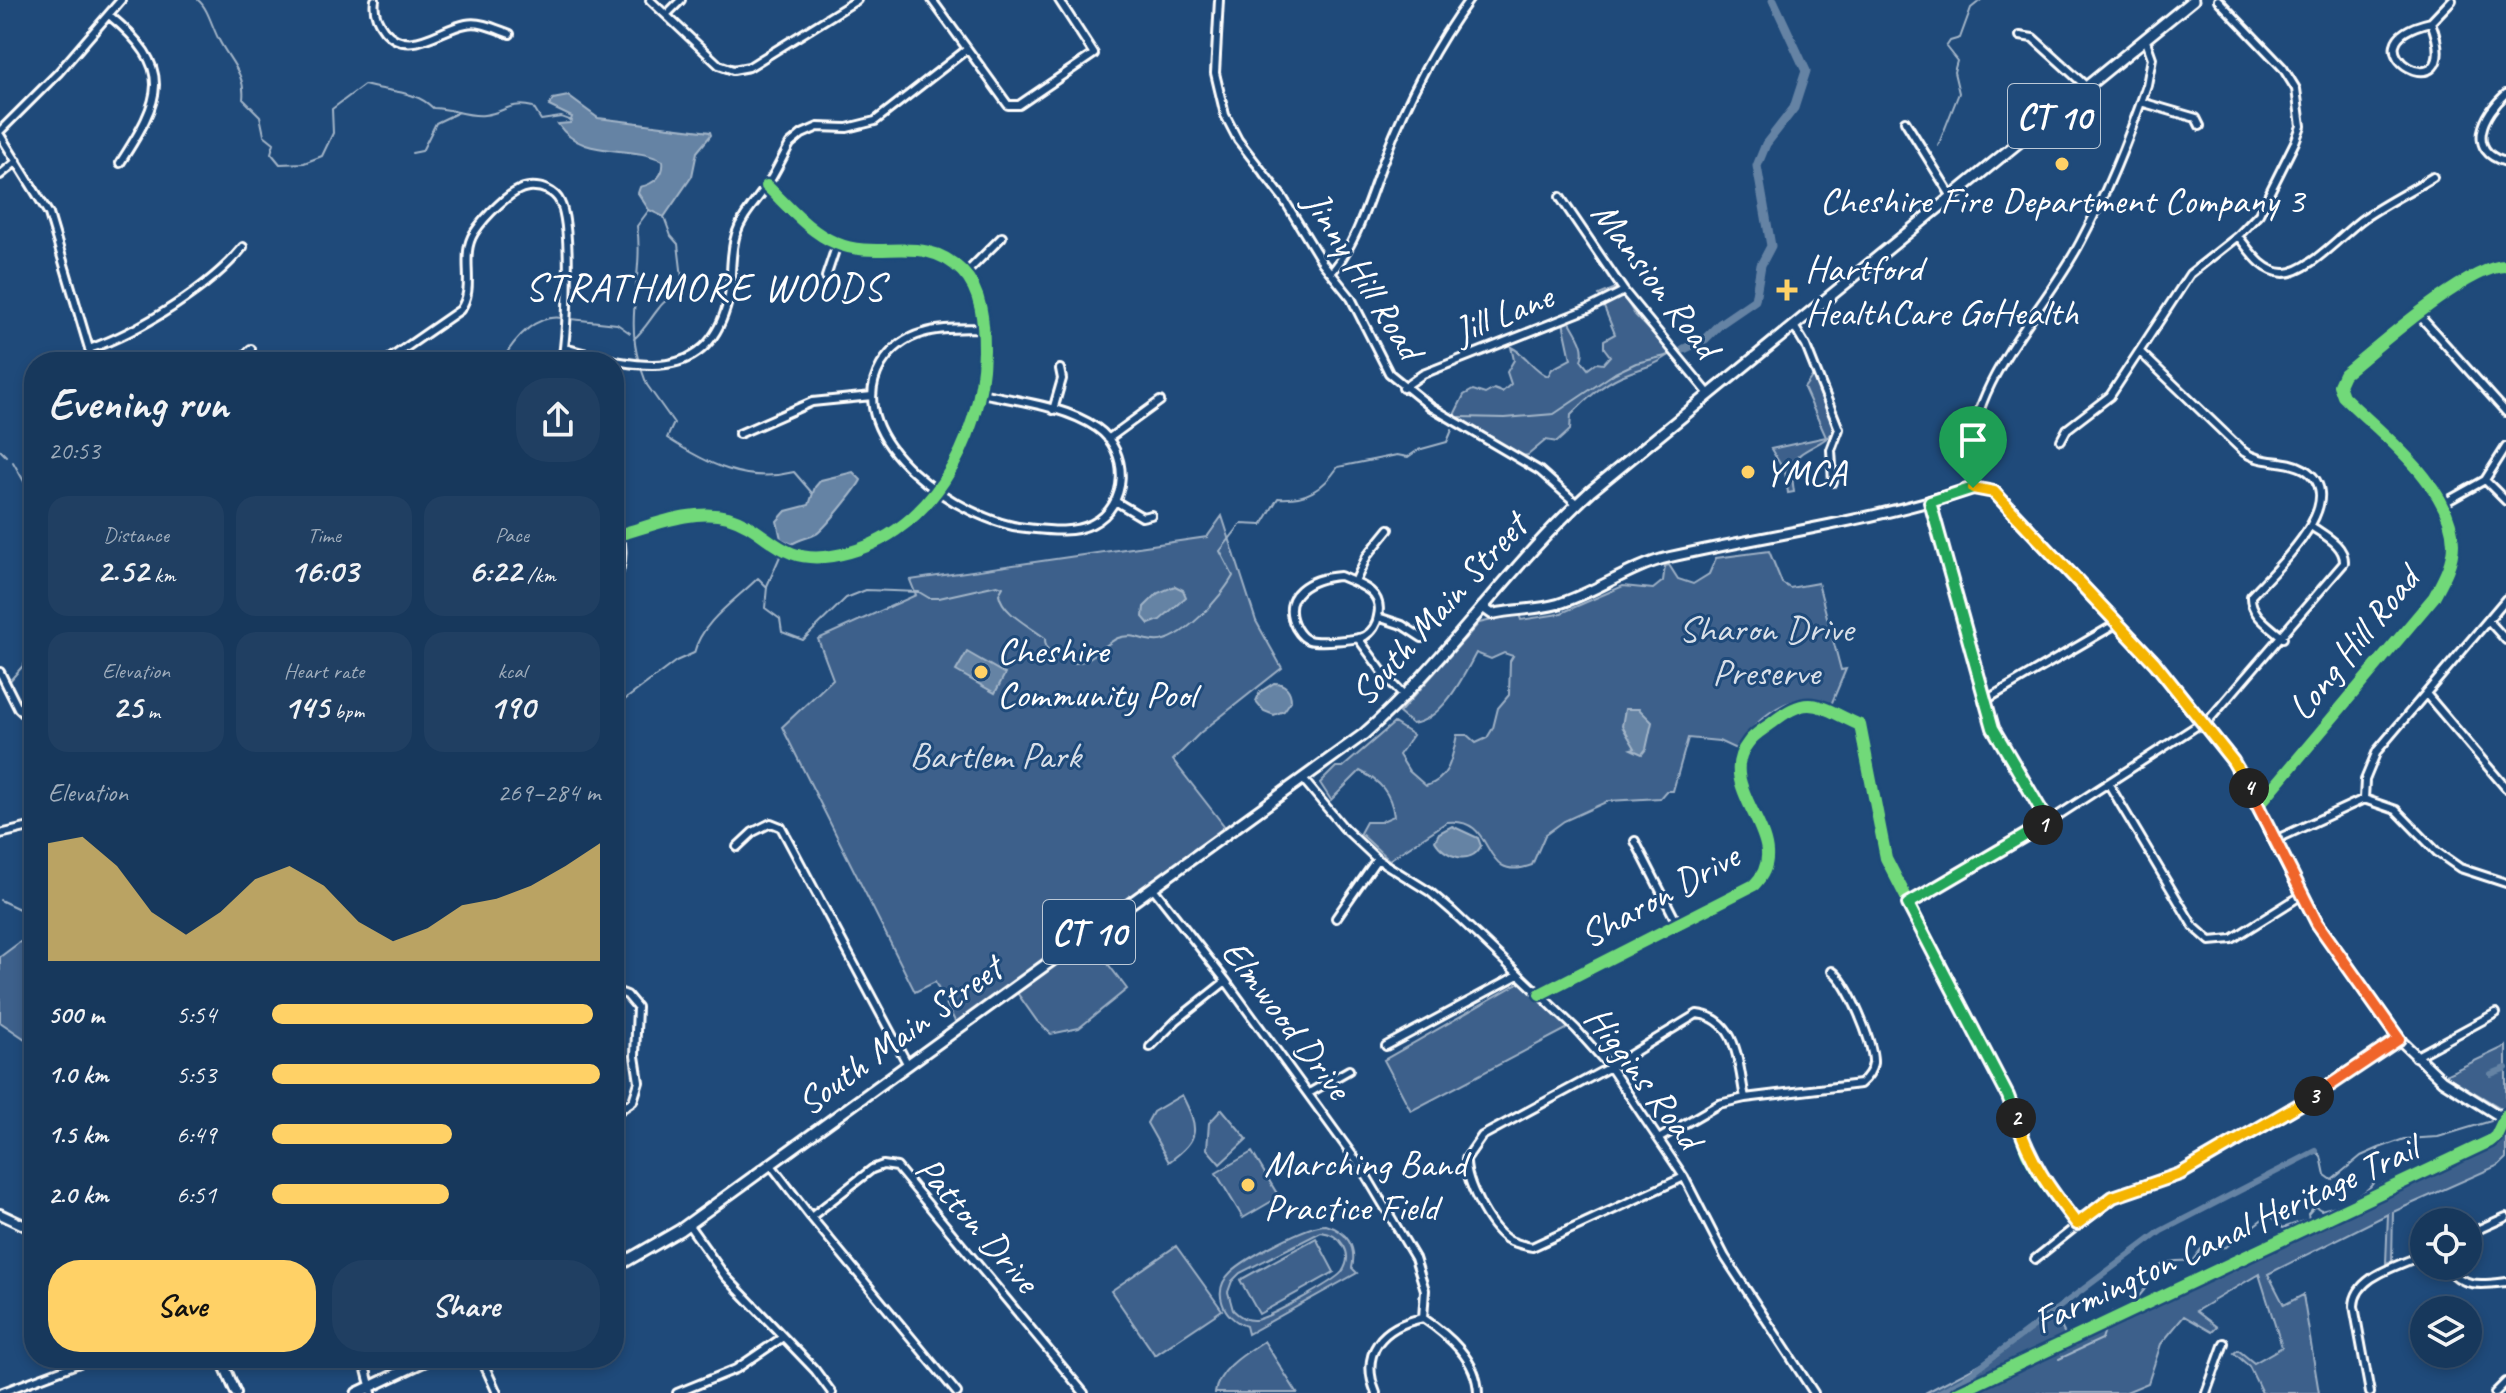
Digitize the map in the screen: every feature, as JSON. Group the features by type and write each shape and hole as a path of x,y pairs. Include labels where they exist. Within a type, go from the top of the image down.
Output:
{"highway":[{"name":"South Main Street","path":"624,1262 688,1224 771,1165 1364,734 1405,697 1521,560 1577,504 2193,0"},
{"path":"357,1393 371,1390 412,1368"}],"main road":[{"path":"1482,607 1498,613 1559,604 1633,568 1668,557 1843,524 1973,488 1994,492 2155,663 2233,761 2259,805 2317,923 2399,1039 2415,1057 2458,1091 2506,1120"},
{"path":"0,1214 24,1225"},
{"path":"225,1368 236,1393"}],"street":[{"path":"90,352 49,214 0,133 51,81 121,0"},
{"path":"375,0 379,23 388,35 403,42 419,43 467,23 485,24 510,34"},
{"path":"650,0 719,65 733,70 749,67 857,0"},
{"path":"666,15 681,0"},
{"path":"932,0 999,98 1008,105 1019,105 1094,54 1059,0"},
{"name":"Jinny Hill Road","path":"1219,0 1215,73 1225,115 1238,140 1283,198 1357,308 1384,365 1403,388 1472,434 1540,471 1577,504"},
{"path":"1331,273 1351,243 1386,153 1425,72 1449,28 1469,0"},
{"path":"2061,440 2067,429 2110,396 2190,274 2238,236 2259,214 2301,126 2296,89 2283,68 2218,0"},
{"path":"2431,22 2439,51 2437,63 2431,69 2411,71 2396,56 2395,45 2401,34 2411,27 2431,22 2452,0"},
{"path":"109,15 146,51 155,80 155,98 145,124 120,163"},
{"path":"2020,36 2033,38 2088,88"},
{"path":"1973,488 1969,447 1973,424 1986,389 2080,243 2141,102 2152,58 2146,41"},
{"path":"624,362 646,367 673,363 694,353 710,339 721,323 729,298 731,252 737,230 767,186 790,144 818,127 847,128 875,121 966,50"},
{"path":"2506,94 2483,124 2481,138 2484,149 2494,159 2506,162"},
{"path":"2141,102 2196,118 2200,126"},
{"path":"1905,121 1952,197"},
{"path":"0,175 17,161"},
{"path":"2238,236 2260,263 2271,270 2287,273 2305,266 2364,218 2433,177"},
{"path":"624,533 681,518 712,514 743,523 793,555 830,557 864,546 890,533 936,493 966,442 981,393 984,328 980,302 965,274 951,261 931,251 908,247 870,252 837,244 805,222 767,186"},
{"path":"399,352 460,310 466,302 468,255 475,231 512,194 526,187 551,192 564,211 568,285 563,352"},
{"name":"Mansion Road","path":"1560,197 1624,291 1709,394"},
{"path":"965,274 1002,237"},
{"path":"826,277 837,244"},
{"path":"89,349 120,337 166,311 234,258 243,247"},
{"path":"2506,266 2486,271 2418,314 2344,374 2339,385 2343,396 2425,478 2444,503 2485,480 2506,447"},
{"name":"Jill Lane","path":"1403,388 1423,374 1562,320 1624,291"},
{"path":"2418,314 2506,412"},
{"path":"1794,326 1804,342 1839,429 1831,450 1833,482"},
{"path":"981,393 1053,410 1095,427 1108,439 1120,466 1121,486 1103,517 1079,529 1053,530 1019,527 991,520 936,493 883,435 875,416 872,396 876,374 889,352 905,340 925,332 984,328"},
{"path":"564,348 581,352"},
{"path":"248,352 251,349"},
{"path":"2140,352 2244,452 2254,459 2294,466 2311,476 2321,495 2321,506 2311,526 2251,596 2255,613 2283,638"},
{"path":"1053,410 1062,379 1060,369"},
{"path":"739,434 812,402 872,396"},
{"path":"1108,439 1160,401"},
{"path":"2485,480 2506,501"},
{"path":"1115,501 1142,517 1151,515"},
{"path":"1930,502 1984,701 2005,752 2048,822"},
{"name":"Long Hill Road","path":"2259,805 2434,597 2448,570 2453,546 2444,503"},
{"path":"1908,904 2048,822 2214,716 2344,563 2340,547 2311,526"},
{"path":"1355,582 1367,556 1389,529"},
{"path":"1340,576 1355,582 1366,587 1377,598 1375,626 1358,638 1310,641 1299,633 1290,605 1299,589 1319,577 1340,576"},
{"path":"2364,799 2365,780 2377,751 2506,599"},
{"path":"1378,617 1402,625 1422,638"},
{"path":"2488,620 2506,640"},
{"path":"1984,701 2116,624"},
{"path":"1358,638 1405,697"},
{"path":"0,672 24,714"},
{"path":"0,693 9,690"},
{"path":"2427,695 2506,788"},
{"name":"Sharon Drive","path":"1540,994 1754,885 1764,875 1769,860 1766,845 1741,784 1739,765 1747,743 1792,707 1807,704 1860,725 1886,858 2008,1096 2027,1153 2043,1181 2077,1224"},
{"name":"Higgins Road","path":"1302,778 1344,828 1377,859 1430,892 1540,994 1610,1067 1660,1138 1725,1257 1814,1393"},
{"path":"2108,783 2193,926 2210,941 2232,939 2302,895"},
{"path":"2275,840 2364,799 2396,810 2428,844 2460,868 2506,883"},
{"path":"737,847 753,832 771,823 781,827 908,1065"},
{"path":"0,834 24,828"},
{"path":"1635,841 1677,923"},
{"path":"1336,918 1377,859"},
{"name":"Elmwood Drive","path":"1153,888 1226,981 1361,1167 1415,1258 1425,1290 1423,1318"},
{"path":"1660,1138 1701,1112 1745,1098 1860,1084 1873,1065 1872,1054 1840,976 1832,971"},
{"path":"1386,1046 1518,975"},
{"path":"1150,1047 1177,1020 1226,981"},
{"path":"624,994 637,1007 635,1056 639,1082 633,1101 624,1107"},
{"path":"2415,1057 2496,1013"},
{"path":"1684,1177 1532,1247 1508,1239 1499,1231 1470,1185 1466,1159 1482,1136 1610,1067 1697,1014 1711,1015 1722,1022 1728,1032 1745,1098"},
{"path":"2035,1259 2113,1197 2180,1174 2292,1110 2399,1039"},
{"path":"1309,1093 1349,1070"},
{"path":"771,1165 957,1393"},
{"name":"Patton Drive","path":"811,1217 872,1169 883,1165 897,1167 1084,1393"},
{"path":"2482,1228 2506,1217"},
{"path":"688,1224 725,1276 832,1393"},
{"path":"2370,1393 2354,1306 2356,1294 2366,1281 2410,1261"},
{"path":"2459,1280 2473,1286 2506,1282"},
{"path":"1376,1393 1371,1381 1370,1355 1382,1334 1403,1322 1423,1318 1456,1344 1478,1382 1478,1393"},
{"path":"677,1393 736,1369 783,1337"},
{"path":"2206,1393 2224,1343"},
{"path":"0,1393 66,1368"},
{"path":"366,1368 371,1390"},
{"path":"486,1368 497,1393"},
{"path":"2495,1393 2506,1382"}],"green space":[{"path":"1618,287 1635,315 1672,353 1600,388 1571,415 1570,430 1557,442 1546,440 1528,455 1522,456 1453,417 1464,395 1473,390 1485,394 1494,389 1502,392 1511,384 1507,372 1514,360 1511,347 1548,376 1552,369 1571,359 1563,322 1570,322 1578,335 1583,350 1581,360 1588,369 1596,363 1603,364 1610,356 1604,348 1604,340 1615,334 1599,295"},
{"path":"1814,374 1836,428 1825,439 1796,459 1792,472 1794,492 1788,493 1785,472 1771,449 1826,437 1804,388"},
{"name":"Bartlem Park","path":"1222,516 1256,621 1282,668 1200,733 1173,760 1229,832 1091,931 1099,952 1127,989 1079,1028 1051,1034 1037,1021 1015,990 959,1029 935,982 915,992 782,727 833,679 818,639 916,595 910,580 1207,537"},
{"name":"Sharon Drive Preserve","path":"1769,551 1782,583 1790,588 1818,583 1841,670 1846,669 1831,705 1817,700 1803,700 1777,708 1755,726 1738,750 1719,741 1688,738 1673,791 1666,791 1660,798 1608,801 1564,821 1545,835 1532,865 1515,869 1503,866 1474,829 1463,823 1447,822 1389,860 1360,833 1366,822 1380,822 1394,816 1383,789 1360,771 1331,800 1320,783 1394,723 1413,735 1399,755 1409,771 1426,786 1445,773 1457,735 1467,735 1476,743 1487,738 1498,708 1509,695 1510,661 1513,656 1504,653 1491,659 1476,653 1451,696 1423,721 1412,724 1399,713 1479,623 1519,614 1521,620 1559,614 1623,586 1653,589 1663,581 1665,566 1669,565 1678,579 1693,584 1709,574 1716,558"},
{"path":"24,942 24,1038 0,1022 0,957"},
{"path":"1524,980 1574,1025 1411,1111 1384,1060"},
{"path":"2506,1046 2506,1111 2445,1075"},
{"path":"1182,1095 1192,1116 1194,1132 1187,1146 1169,1162 1147,1123 1153,1112"},
{"path":"1222,1109 1247,1139 1220,1164 1207,1149 1209,1123"},
{"path":"2506,1132 2506,1158 2499,1165 2393,1212 2392,1261 2386,1263 2388,1214 2268,1274 2284,1305 2303,1295 2319,1393 2262,1393 2249,1366 2234,1353 2238,1350 2254,1363 2282,1347 2259,1274 2196,1311 2217,1327 2212,1332 2184,1316 2161,1344 2148,1383 2124,1393 1925,1393 1986,1361 2052,1310 2066,1336 2382,1184"},
{"name":"Marching Band Practice Field","path":"1252,1152 1279,1197 1243,1218 1216,1173"},
{"path":"1326,1225 1345,1236 1352,1247 1352,1268 1357,1273 1248,1334 1246,1326 1231,1317 1222,1303 1225,1279 1262,1251 1317,1226","holes":["1321,1232 1334,1236 1346,1252 1346,1265 1336,1277 1262,1318 1249,1320 1233,1310 1228,1292 1232,1281 1240,1273"]},
{"path":"1316,1238 1334,1272 1259,1314 1240,1280"},
{"path":"1176,1246 1222,1310 1155,1355 1111,1291"},
{"path":"1264,1341 1297,1393 1215,1393 1227,1369"}],"shaded area":[{"path":"568,96 598,118 710,132 711,135 697,152 692,176 664,217 649,210 638,193 640,187 650,184 660,175 663,161 593,147 568,135 558,124 570,123 572,117 549,106 553,99"},
{"path":"853,472 861,480 820,531 792,544 781,539 777,521 786,511 809,505 821,480"},
{"path":"1175,586 1183,590 1186,597 1160,620 1149,624 1143,617 1144,607 1158,593"},
{"name":"Cheshire Community Pool","path":"967,652 1005,674 995,693 956,671"},
{"path":"1274,683 1287,688 1291,701 1284,711 1274,715 1264,711 1256,701 1260,692"},
{"path":"1625,709 1639,709 1652,722 1642,754 1631,749 1635,748 1622,726"},
{"path":"1452,826 1478,838 1481,846 1477,852 1458,857 1439,847 1435,841 1439,833"}],"waterway":[{"path":"198,0 239,75 243,99 260,116 264,135 274,143 271,153 280,164 304,163 322,156 333,133 332,109 364,85 410,95 433,108 471,115 525,106 533,107 541,120 561,117 572,121"},
{"path":"1684,349 1705,339 1720,324 1755,300 1761,265 1771,246 1757,166 1766,144 1794,108 1806,71 1773,0"},
{"path":"1938,146 1959,93 1954,72 1957,61 1946,47 1950,41 1960,38 1971,8 1981,0"},
{"path":"412,153 422,151 436,123 459,112"},
{"path":"639,362 634,328 639,243 637,226 649,210"},
{"path":"634,339 661,305 683,286 678,244 671,236 664,217"},
{"path":"507,352 534,324 562,318"},
{"path":"571,319 617,324 630,333"},
{"path":"1460,417 1505,418 1554,414 1615,373 1636,363 1670,355"},
{"path":"642,371 647,385 674,423 667,438 697,456 728,469 760,475 794,472 812,493"},
{"path":"624,700 676,661 694,653 712,621 758,578 767,587 765,608 780,619 782,632 803,640 846,598 866,590 919,592 929,598 939,598 997,585 1003,587 999,594 1005,607 1045,638 1048,650 1070,662 1086,660 1123,637 1165,640 1200,617 1228,585 1233,576 1220,551 1241,524 1262,525 1278,498 1312,492 1326,482 1338,467 1397,455 1408,457 1418,450 1447,442 1452,430"},
{"path":"0,450 6,456"},
{"path":"13,462 24,481"},
{"path":"785,546 787,542"},
{"path":"767,586 781,554"},
{"path":"8,683 24,665"},
{"path":"0,900 24,911"},
{"path":"2491,1074 2506,1068"},
{"path":"2316,1151 2321,1156 2325,1175 2332,1180 2361,1156 2379,1148 2404,1139 2438,1137 2491,1121"},
{"path":"2059,1359 2102,1339 2111,1312 2135,1300 2156,1270 2167,1262 2192,1261 2201,1249 2226,1247 2269,1214 2283,1228 2309,1219 2308,1214 2315,1206 2321,1210 2358,1196 2375,1181 2372,1169 2379,1148"},
{"path":"1938,1393 1962,1380 2161,1231 2316,1151"}],"cycle path":[{"path":"624,533 687,516 715,515 742,522 786,551 814,557 832,556 866,547 896,530 922,508 944,481 961,451 981,384 984,350 978,298 969,279 947,259 932,253 869,250 836,243 808,225 767,186"},
{"path":"2259,805 2434,597 2451,558 2450,522 2441,501 2412,462 2343,396 2339,385 2344,374 2446,293 2489,269 2506,266"},
{"path":"1540,994 1754,885 1765,868 1767,850 1740,778 1739,760 1753,737 1785,713 1806,705 1824,708 1860,725 1886,858 2008,1096 2027,1153 2043,1181 2077,1224"},
{"name":"Farmington Canal Heritage Trail","path":"1957,1393 2490,1141 2496,1136 2506,1115"}],"place":[{"name":"Cheshire Fire Department Company 3","path":"2062,164"},
{"name":"Hartford HealthCare GoHealth","path":"1787,290"},
{"name":"YMCA","path":"1748,472"},
{"name":"Cheshire Community Pool","path":"981,672"},
{"name":"Marching Band Practice Field","path":"1248,1185"}],"district":[{"name":"STRATHMORE WOODS","path":"705,286"}],"route":[{"path":"1973,488 1994,492 2155,663 2233,761 2259,805 2317,923 2399,1039 2292,1110 2180,1174 2113,1197 2077,1224 2043,1181 2027,1153 2008,1096 1908,904 2048,822 1993,728 1930,502 1973,488"}]}
